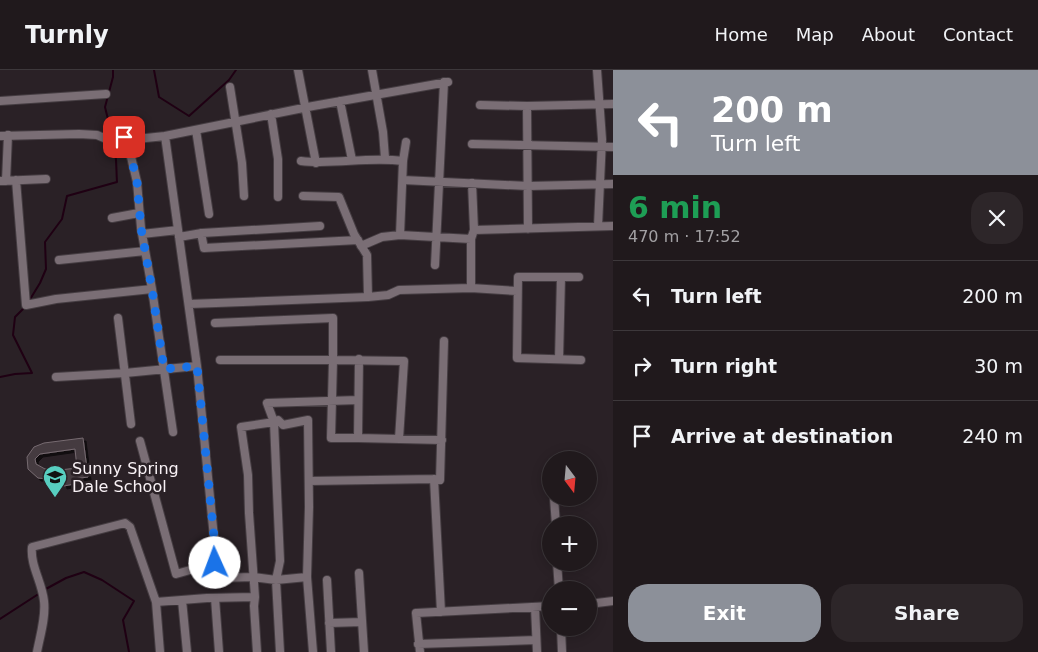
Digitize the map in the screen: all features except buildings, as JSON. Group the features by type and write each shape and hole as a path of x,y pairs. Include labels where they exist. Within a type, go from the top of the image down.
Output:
{"street":[{"path":"298,70 316,163"},
{"path":"372,70 384,132 385,158"},
{"path":"597,70 601,147 598,226"},
{"path":"46,179 3,181 4,135 79,134 97,135 104,138 165,136 306,107 446,82 438,182 435,265"},
{"path":"230,87 242,163 244,196"},
{"path":"0,101 106,94"},
{"path":"340,101 352,160"},
{"path":"480,105 613,104"},
{"path":"527,106 528,228"},
{"path":"271,114 278,159 278,197"},
{"path":"196,130 208,214"},
{"path":"165,136 197,366 212,509 215,563 218,578 254,577 276,580 308,577"},
{"path":"126,138 137,182 142,234 173,432"},
{"path":"400,235 403,160 406,142"},
{"path":"472,144 613,148"},
{"path":"301,161 316,163 385,158 403,160"},
{"path":"16,180 26,305 56,299 152,289"},
{"path":"403,180 528,186 613,184"},
{"path":"471,288 471,239 474,230 472,183"},
{"path":"303,196 339,197 359,243 367,255 368,297"},
{"path":"112,218 139,213"},
{"path":"142,234 201,233 320,226"},
{"path":"474,230 613,226"},
{"path":"201,233 204,248 359,243 400,235 471,239"},
{"path":"59,260 145,251"},
{"path":"579,276 518,277 516,358 581,360"},
{"path":"559,359 561,277"},
{"path":"189,304 368,297 388,295 399,290 471,288 517,291"},
{"path":"118,318 131,424"},
{"path":"215,323 333,318 331,438 442,440"},
{"path":"309,481 440,480 444,341"},
{"path":"358,359 358,438"},
{"path":"220,360 404,360 399,439"},
{"path":"56,377 197,366"},
{"path":"280,652 276,580 280,561 274,422 267,403 358,400"},
{"path":"257,652 248,475 241,427 278,420 283,425 308,420 308,577 313,652"},
{"path":"140,441 176,574 215,563"},
{"path":"434,479 441,612"},
{"path":"37,652 44,619 45,602 31,557 32,547 125,523 130,527 156,602 160,652"},
{"path":"359,573 364,652"},
{"path":"326,580 331,652"},
{"path":"156,602 255,597"},
{"path":"215,598 219,652"},
{"path":"182,600 187,652"},
{"path":"597,603 613,601"},
{"path":"535,607 537,652"},
{"path":"536,640 419,648 416,613 542,607"},
{"path":"329,623 362,622"},
{"path":"561,636 562,652"}],"waterway":[{"path":"112,136 105,107 113,70"},
{"path":"154,70 159,97 189,116 229,80 236,70"},
{"path":"29,301 46,269 45,242 62,219 67,196 117,182 113,140"},
{"path":"0,377 32,373 13,335 15,317 25,307"},
{"path":"44,590 66,578 84,572 102,580 134,601 123,620 129,652"},
{"path":"0,619 40,593"}],"place":[{"name":"Sunny Spring Dale School","path":"55,498"}],"route":[{"path":"124,137 127,140 137,182 141,228 164,369 197,366 206,444 215,563"}]}
